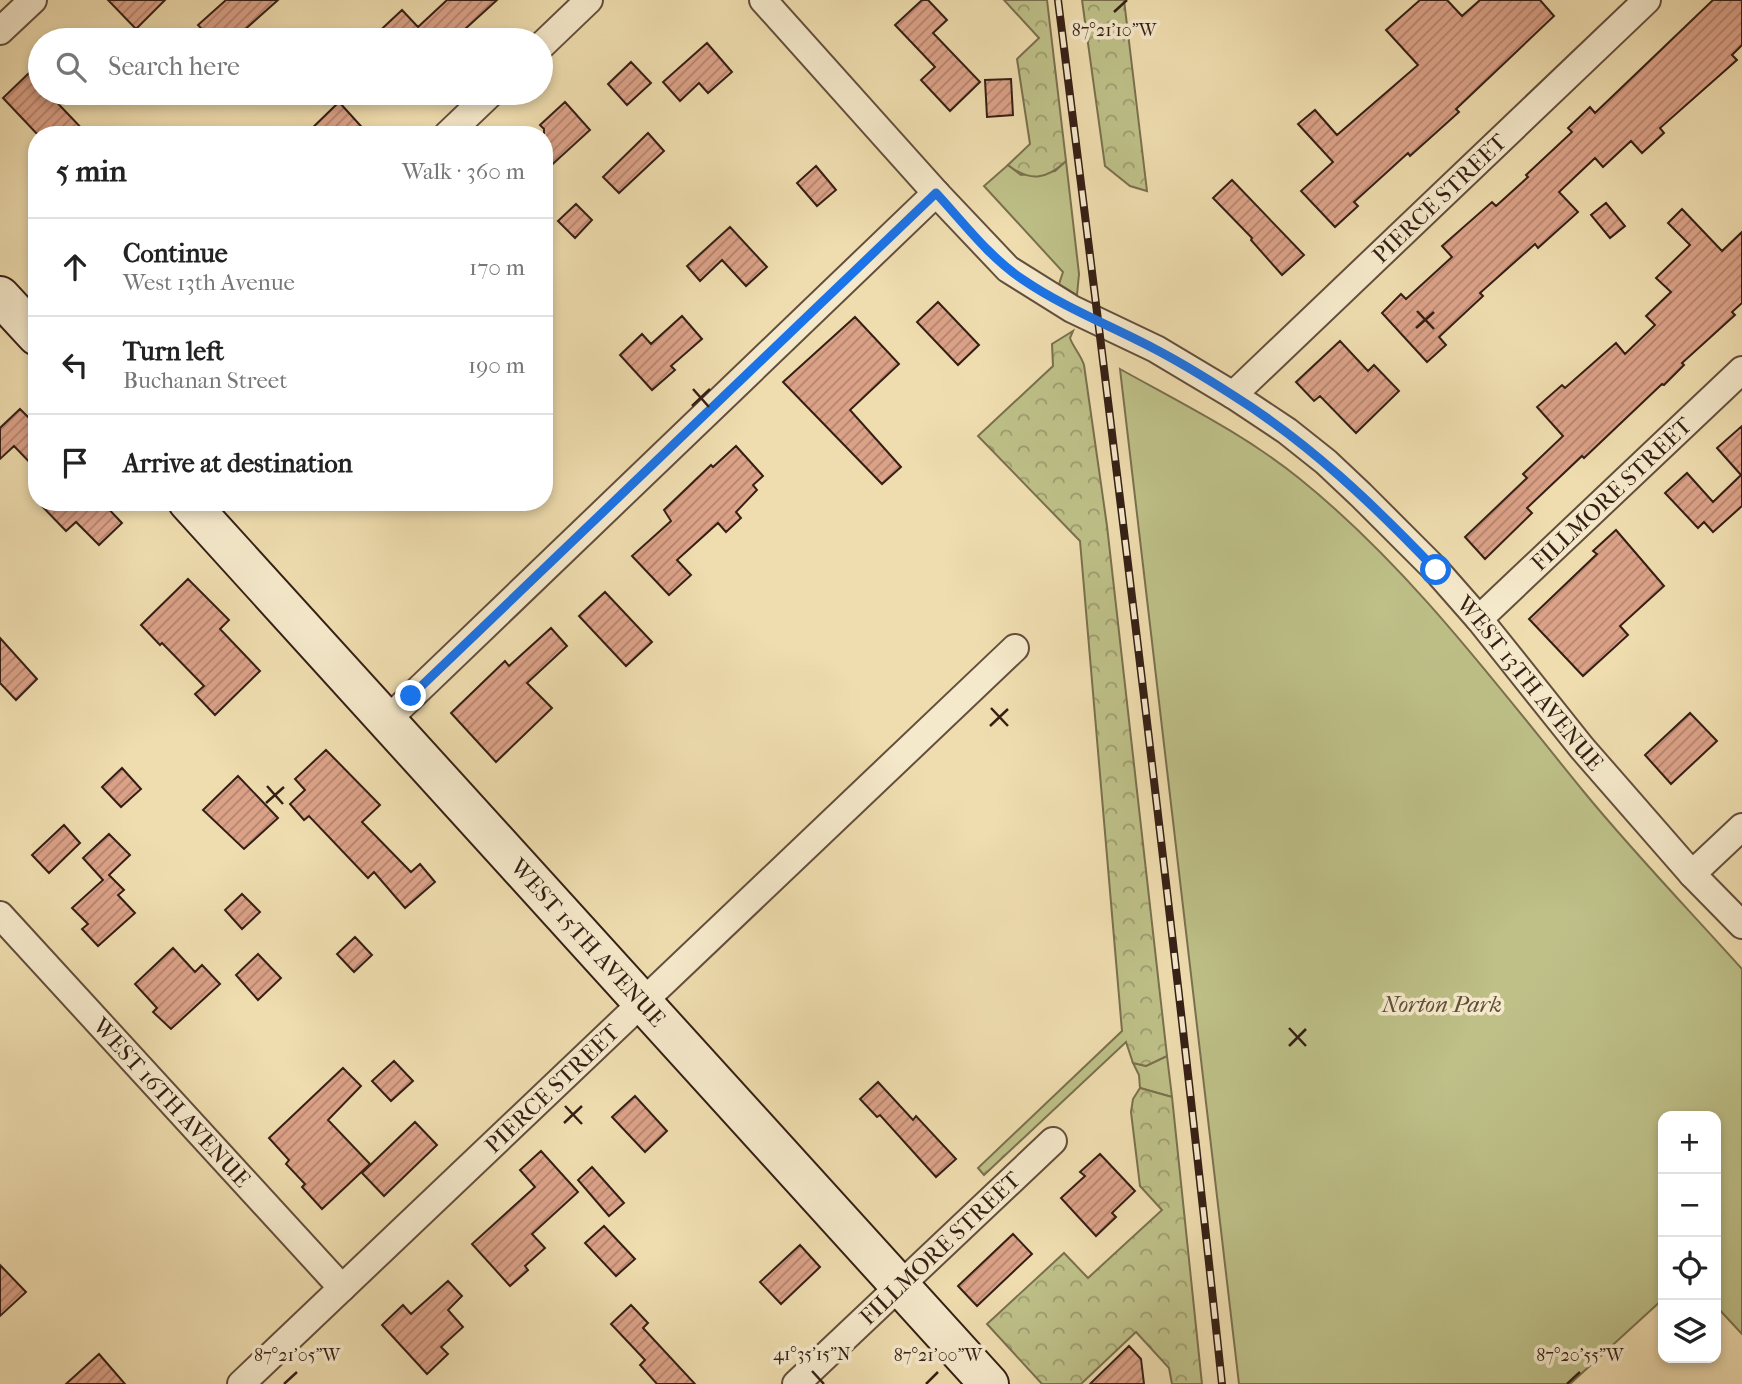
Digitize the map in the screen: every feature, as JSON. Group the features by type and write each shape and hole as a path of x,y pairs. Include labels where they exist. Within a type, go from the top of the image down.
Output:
{"main road":[{"path":"0,296 28,326"},
{"name":"WEST 15TH AVENUE","path":"196,511 989,1384"}],"street":[{"path":"0,31 33,0"},
{"path":"553,34 589,0"},
{"name":"WEST 13TH AVENUE","path":"763,0 993,256 1022,279 1072,309 1156,349 1287,431 1326,462 1397,529 1479,619 1582,748 1692,874 1742,925"},
{"name":"PIERCE STREET","path":"1233,395 1647,0"},
{"path":"456,126 478,105"},
{"path":"387,720 936,193"},
{"name":"FILLMORE STREET","path":"1479,619 1742,370"},
{"name":"PIERCE STREET","path":"241,1384 645,1003 1015,648"},
{"path":"1692,874 1742,827"},
{"name":"WEST 16TH AVENUE","path":"0,915 342,1288"},
{"name":"FILLMORE STREET","path":"796,1384 1053,1141"}],"green space":[{"path":"1004,0 1047,0 1066,161 1045,175 1031,176 1008,165 1030,144 1017,59 1039,38"},
{"path":"1082,0 1124,0 1147,191 1130,186 1105,166"},
{"path":"1066,161 1079,274 1077,295 1059,284 1063,272 984,186 1008,165 1021,175 1055,171"},
{"path":"1073,331 1070,338 1084,365 1107,526 1167,1056 1146,1066 1133,1063 1126,1042 984,1175 978,1168 1122,1031 1080,541 978,436 1053,366 1052,344"},
{"name":"Norton Park","path":"1120,369 1258,448 1300,479 1378,550 1450,628 1622,837 1742,969 1742,1334 1721,1311 1721,1111 1658,1111 1658,1304 1570,1384 1239,1384"},
{"path":"1167,1056 1172,1097 1140,1088 1139,1075 1133,1063 1146,1066"},
{"path":"1140,1088 1172,1097 1202,1384 1172,1384 1169,1368 1136,1332 1081,1384 1042,1384 987,1324 1064,1253 1088,1278 1162,1210 1140,1186 1131,1112 1133,1099"}],"building":[{"path":"108,0 165,0 137,28"},
{"path":"226,0 278,0 246,28 201,28 198,25"},
{"path":"447,0 497,0 466,28 383,28 402,10 418,27"},
{"path":"922,0 928,0 947,20 933,33 980,82 950,111 921,80 935,67 895,25"},
{"path":"1420,0 1447,0 1462,16 1480,0 1540,0 1554,16 1456,109 1459,112 1354,202 1358,206 1335,227 1301,191 1333,162 1298,124 1315,110 1337,135 1418,65 1386,30"},
{"path":"1713,0 1742,0 1742,45 1732,55 1737,60 1660,128 1664,133 1642,153 1631,141 1603,167 1595,158 1559,192 1578,212 1538,248 1535,244 1480,293 1483,296 1439,337 1446,345 1427,362 1382,313 1401,294 1406,299 1452,257 1442,246 1492,202 1496,206 1528,177 1526,175 1572,132 1568,128 1590,107 1595,113"},
{"path":"707,43 732,72 708,93 699,83 680,101 663,82"},
{"path":"631,62 651,83 627,105 608,84"},
{"path":"28,74 28,105 59,105 79,126 29,126 3,98"},
{"path":"1011,79 1013,115 987,117 985,80"},
{"path":"565,102 590,130 553,164 553,126 540,125"},
{"path":"336,105 342,105 361,126 314,126"},
{"path":"648,133 664,151 619,193 603,177"},
{"path":"816,166 836,190 817,206 797,183"},
{"path":"1232,180 1304,255 1282,275 1252,238 1213,198"},
{"path":"1606,203 1625,226 1610,238 1591,215"},
{"path":"576,204 592,220 575,238 558,221"},
{"path":"1682,209 1722,251 1742,232 1742,303 1732,312 1735,315 1682,363 1684,365 1664,385 1527,508 1532,513 1485,559 1465,537 1527,478 1523,474 1563,436 1537,407 1562,385 1565,388 1616,343 1625,354 1655,325 1646,316 1671,292 1656,278 1690,245 1668,223"},
{"path":"730,227 767,267 746,286 722,260 700,281 687,266"},
{"path":"938,302 979,345 958,365 917,322"},
{"path":"682,316 702,339 671,366 675,370 652,390 620,355 642,334 651,344"},
{"path":"855,317 899,364 850,410 901,467 882,484 783,382"},
{"path":"1340,341 1368,371 1374,365 1399,391 1356,433 1320,396 1314,401 1296,382"},
{"path":"20,409 28,417 28,461 14,446 0,459 0,428"},
{"path":"1742,426 1742,506 1713,532 1704,522 1698,528 1665,493 1687,473 1713,502 1741,475 1717,448"},
{"path":"736,446 763,476 753,485 757,490 736,512 741,518 726,532 718,523 677,560 691,575 669,595 632,556 671,521 664,510 711,465 713,467"},
{"path":"47,511 111,511 122,523 99,545 76,522 66,531"},
{"path":"1616,530 1664,586 1620,626 1628,635 1583,676 1529,619 1597,554 1593,551"},
{"path":"188,579 229,620 220,629 260,671 215,715 195,694 204,686 141,625"},
{"path":"605,592 652,642 626,666 579,616"},
{"path":"551,628 567,646 527,683 552,708 496,762 451,713 505,661 509,666"},
{"path":"0,638 37,679 16,700 0,683"},
{"path":"1690,713 1717,741 1671,784 1645,755"},
{"path":"326,750 380,805 362,822 411,872 420,864 435,882 405,908 374,872 368,878 309,816 304,820 290,804 305,790 295,779"},
{"path":"122,768 141,789 121,807 102,787"},
{"path":"238,776 278,818 244,849 203,810"},
{"path":"64,825 80,843 49,873 32,855"},
{"path":"109,834 130,855 109,875 124,890 118,895 135,913 98,946 82,929 88,924 72,908 103,880 83,858"},
{"path":"242,894 260,912 242,929 225,910"},
{"path":"355,937 372,955 354,972 337,954"},
{"path":"173,948 195,972 202,965 220,984 171,1029 153,1012 157,1008 135,984"},
{"path":"258,954 281,978 258,1000 236,975"},
{"path":"394,1061 413,1081 391,1101 372,1081"},
{"path":"343,1068 361,1086 328,1120 370,1164 322,1209 302,1187 305,1184 286,1164 289,1160 269,1138"},
{"path":"878,1082 913,1120 916,1116 956,1159 936,1177 880,1115 877,1117 860,1099"},
{"path":"635,1096 667,1131 645,1152 612,1117"},
{"path":"415,1122 437,1145 384,1196 362,1173"},
{"path":"541,1151 578,1192 532,1234 545,1248 525,1266 528,1270 510,1286 472,1244 535,1187 520,1170"},
{"path":"1100,1154 1135,1191 1112,1213 1116,1217 1096,1236 1061,1198 1085,1176 1080,1172"},
{"path":"592,1167 624,1203 609,1216 578,1180"},
{"path":"604,1226 635,1259 616,1276 585,1243"},
{"path":"1013,1234 1032,1254 977,1306 958,1286"},
{"path":"800,1245 820,1267 781,1304 760,1282"},
{"path":"0,1265 26,1292 0,1316"},
{"path":"448,1281 462,1296 448,1310 463,1327 441,1347 448,1354 427,1374 382,1325 403,1305 411,1314"},
{"path":"631,1305 648,1323 643,1328 695,1384 657,1384 640,1365 645,1360 611,1324"},
{"path":"1129,1346 1141,1359 1144,1384 1090,1384"},
{"path":"99,1354 125,1384 66,1384"}],"railway":[{"path":"1058,0 1143,692 1222,1384"}],"route":[{"path":"411,696 936,193 993,256 1022,279 1072,309 1156,349 1287,431 1326,462 1436,570"}]}
